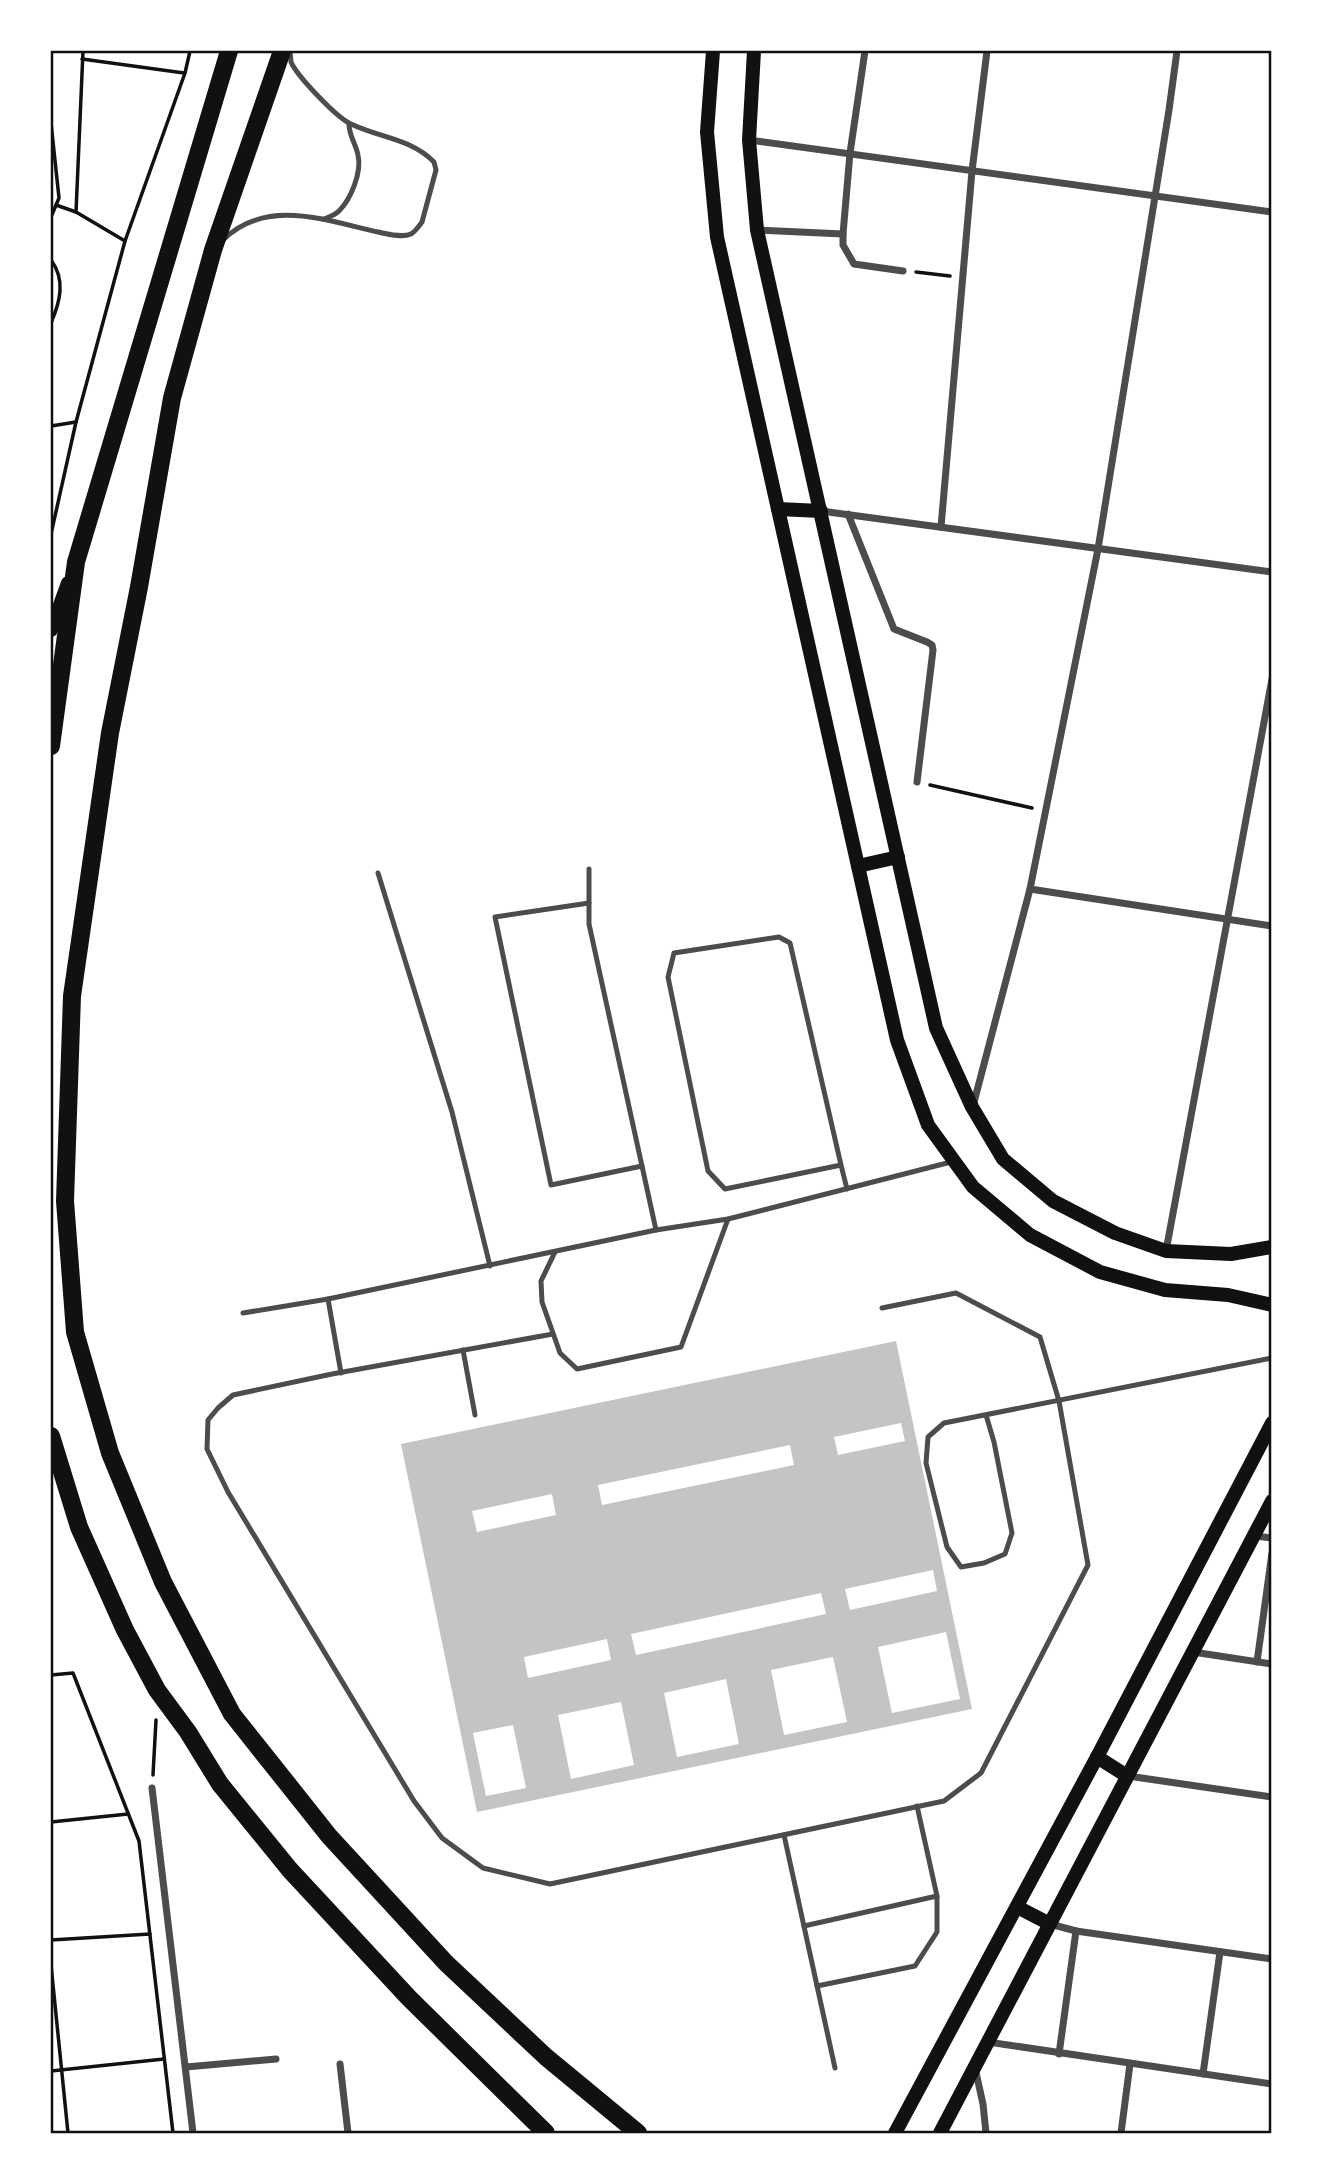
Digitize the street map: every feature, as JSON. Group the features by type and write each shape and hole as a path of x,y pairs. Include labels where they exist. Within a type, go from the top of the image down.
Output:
{"main road":[{"path":"51,631 76,562 229,51"},
{"path":"282,51 214,250 172,398 110,733 72,996 65,1201 75,1332 110,1453 163,1582 232,1714 329,1836 446,1963 546,2057 638,2133"},
{"path":"713,51 707,132 717,237 897,1040 928,1125 973,1187 1030,1235 1100,1272 1165,1290 1228,1295 1272,1305"},
{"path":"754,51 749,140 757,230 936,1028 972,1107 1003,1159 1053,1201 1115,1233 1166,1251 1231,1254 1272,1247"},
{"path":"778,509 821,511"},
{"path":"51,746 76,562"},
{"path":"858,866 898,857"},
{"path":"895,2133 1272,1423"},
{"path":"51,1436 79,1527 125,1630 157,1690 188,1732 220,1784 289,1870 410,1998 546,2133"},
{"path":"940,2133 1272,1501"},
{"path":"1097,1757 1127,1776"},
{"path":"1017,1907 1050,1924"}],"street":[{"path":"865,51 850,153 843,245 854,264 903,271"},
{"path":"941,527 972,171 987,51"},
{"path":"972,1107 1030,889 1098,549 1177,51"},
{"path":"749,140 1272,212"},
{"path":"757,230 843,234"},
{"path":"821,511 1272,572"},
{"path":"848,514 894,628 932,645 917,782"},
{"path":"1166,1251 1272,679"},
{"path":"1030,889 1272,926"},
{"path":"1254,1536 1272,1538"},
{"path":"1257,1662 1272,1553"},
{"path":"1192,1652 1272,1664"},
{"path":"1127,1776 1272,1797"},
{"path":"152,1788 193,2133"},
{"path":"1050,1924 1076,1931 1272,1959"},
{"path":"1059,2054 1076,1931"},
{"path":"1203,2074 1220,1952"},
{"path":"987,2042 1272,2084"},
{"path":"186,2067 276,2059"},
{"path":"340,2064 348,2133"},
{"path":"1121,2133 1130,2064"},
{"path":"975,2066 986,2133"}],"lane":[{"path":"214,250 247,222 288,216 324,219 391,234 409,235 422,222 436,170 434,162 418,148 404,141 349,124 337,115 308,84 291,61 289,51"},
{"path":"324,219 338,213 348,198 359,170 349,124"},
{"path":"589,869 589,923 656,1230"},
{"path":"378,873 452,1112 490,1266"},
{"path":"589,904 495,917 551,1185 642,1167"},
{"path":"841,1165 725,1189 708,1171 668,977 674,953 779,937 790,943 847,1189"},
{"path":"243,1313 490,1266 656,1230 728,1219 954,1161"},
{"path":"555,1252 541,1281 542,1303 560,1353 577,1368 681,1347 728,1219"},
{"path":"553,1334 233,1395 208,1420 207,1449 228,1492 414,1801 442,1839 483,1868 550,1884 944,1801 981,1773 1088,1565 1059,1401 1040,1337 956,1293 882,1308"},
{"path":"328,1298 341,1373"},
{"path":"463,1350 475,1415"},
{"path":"986,1415 1012,1533 1005,1554 984,1563 961,1567 947,1547 926,1463 928,1437 944,1423 1272,1358"},
{"path":"817,1986 915,1966 937,1932 937,1896 917,1806"},
{"path":"784,1835 835,2068"},
{"path":"804,1926 937,1896"}],"path":[{"path":"76,212 82,51"},
{"path":"51,534 76,422 125,241 190,51"},
{"path":"82,59 184,73"},
{"path":"51,123 59,198 51,218"},
{"path":"51,183 57,182"},
{"path":"56,205 76,212 125,241"},
{"path":"51,260 61,286 59,303 51,323"},
{"path":"903,271 963,277"},
{"path":"51,426 76,422"},
{"path":"917,782 1044,811"},
{"path":"51,1675 73,1673 139,1841 173,2133"},
{"path":"152,1788 157,1690"},
{"path":"51,1822 128,1814"},
{"path":"51,1940 150,1934"},
{"path":"51,1965 68,2133"},
{"path":"51,2071 164,2059"}],"building":[{"path":"896,1341 972,1709 477,1812 401,1444","holes":["901,1423 905,1441 838,1455 834,1437","790,1445 794,1465 602,1505 598,1485","552,1494 556,1515 477,1532 472,1511","933,1570 937,1591 850,1610 845,1589","821,1593 826,1614 636,1655 631,1634","946,1632 960,1699 892,1713 878,1647","607,1639 611,1660 528,1678 524,1657","833,1657 847,1722 784,1735 771,1670","726,1679 739,1744 677,1757 664,1693","621,1702 634,1765 571,1779 558,1715","513,1725 526,1788 486,1796 473,1733"]}]}
